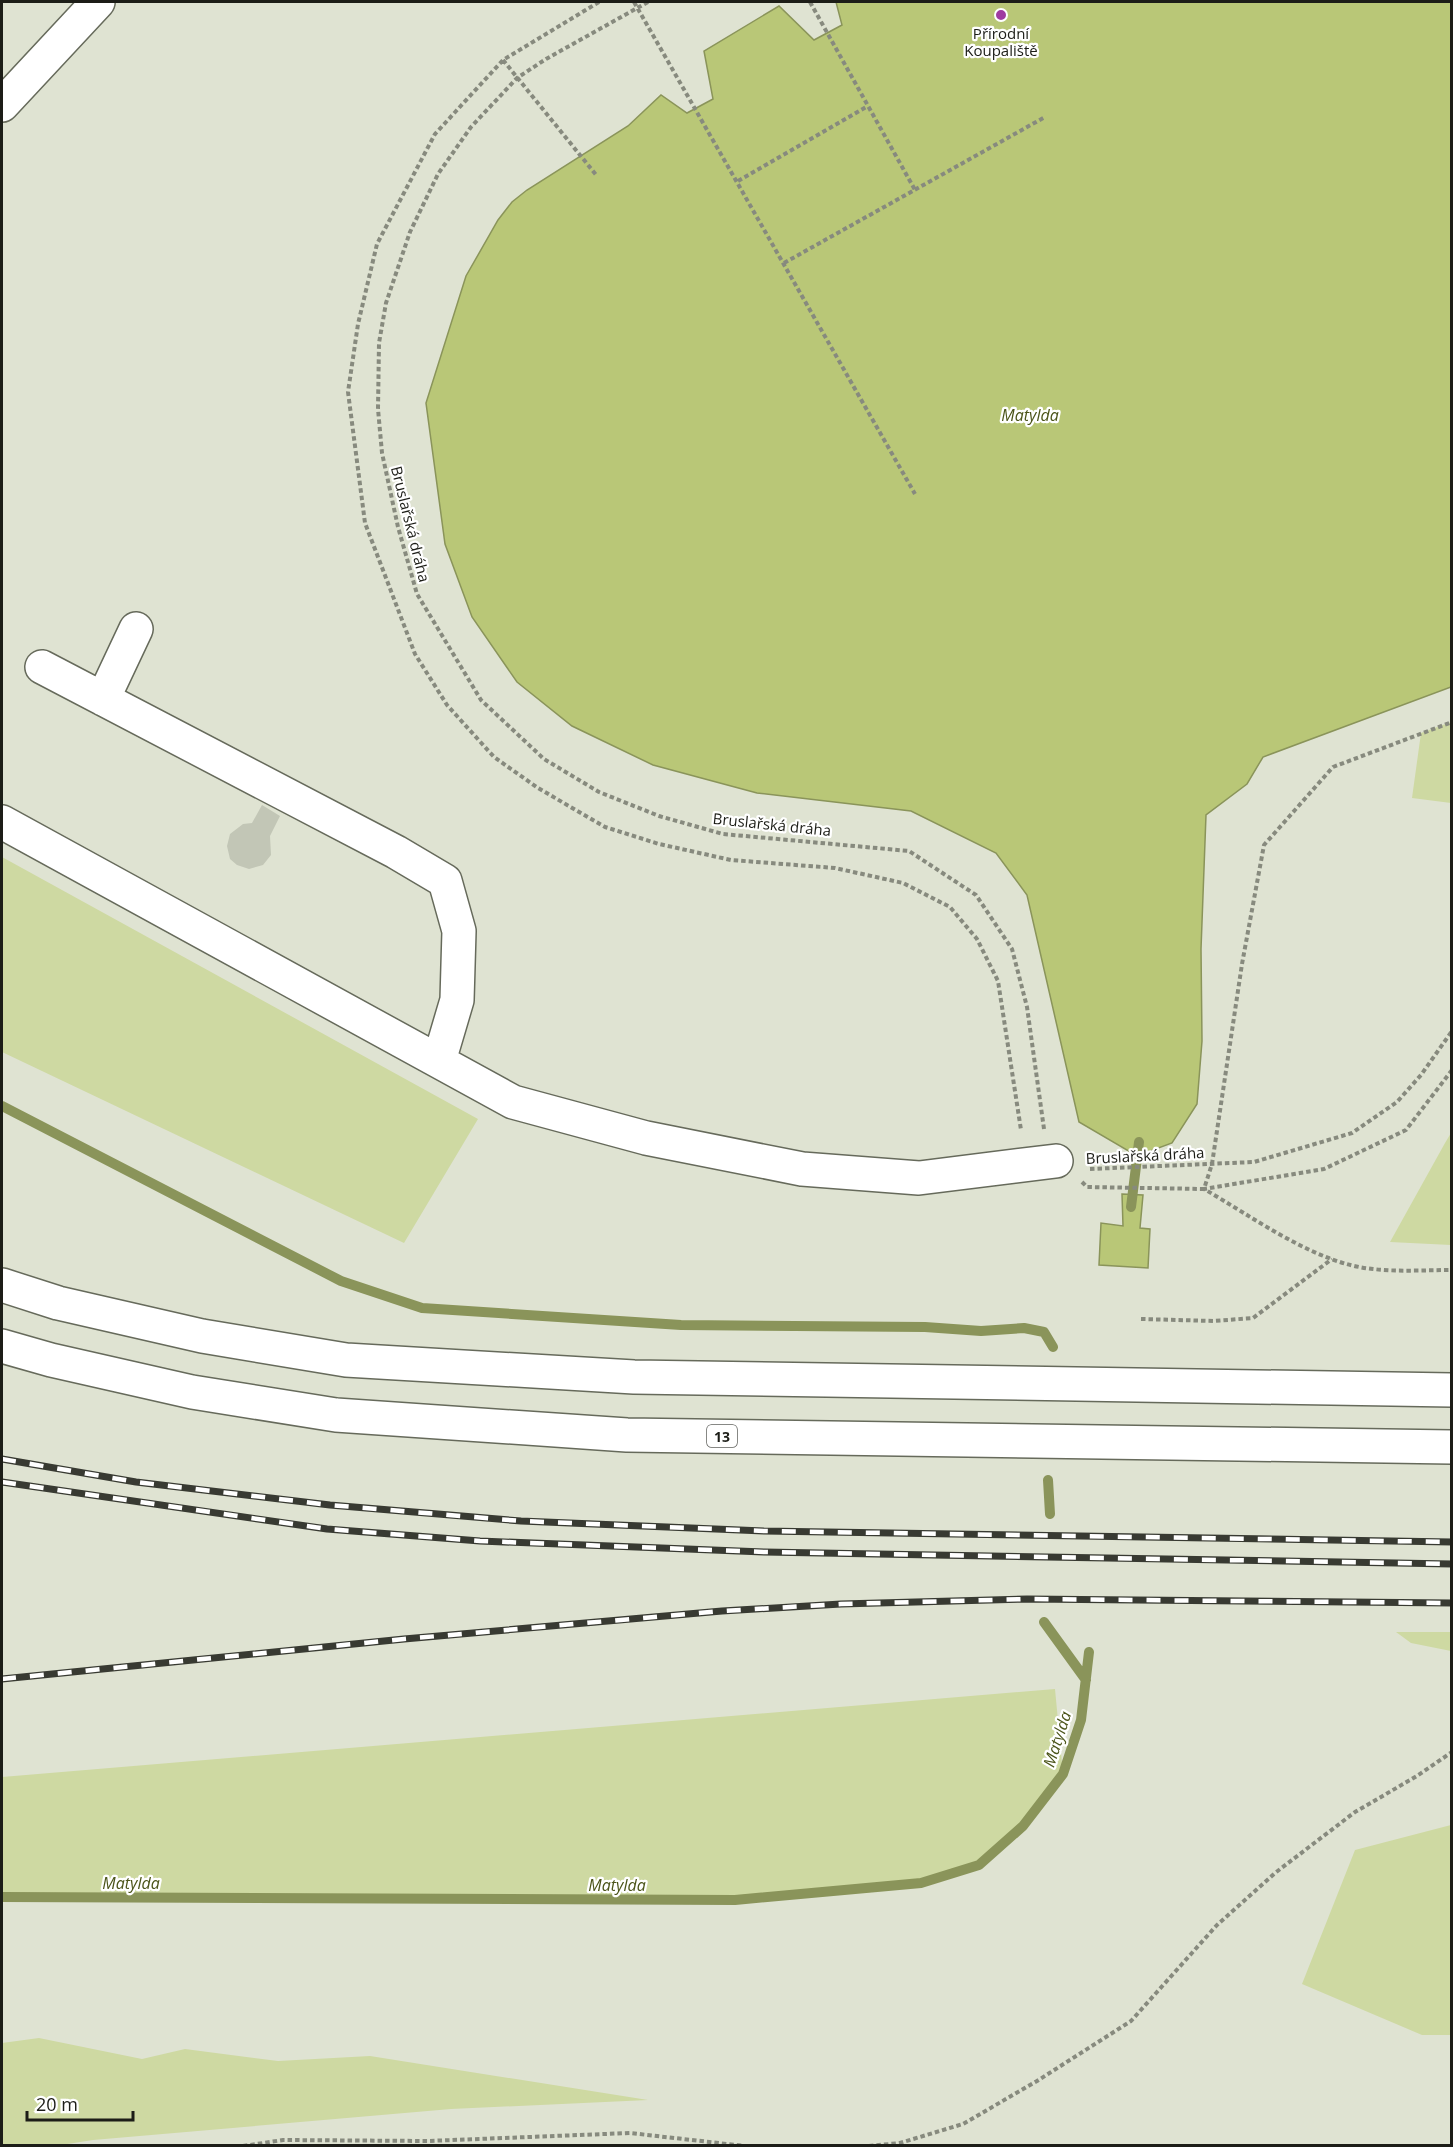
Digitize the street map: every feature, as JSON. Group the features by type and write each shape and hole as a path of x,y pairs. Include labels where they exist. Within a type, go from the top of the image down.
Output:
{"main road":[{"path":"2,105 98,2"},
{"path":"103,699 136,629"},
{"path":"42,667 396,852 445,881 459,931 459,943 457,1000 439,1061"},
{"path":"2,822 513,1102 646,1138 802,1170 918,1178 1041,1162"},
{"path":"2,1285 58,1303 202,1336 346,1360 634,1377 1452,1390"},
{"name":"13","path":"2,1346 51,1360 192,1392 336,1415 627,1435 1452,1447"}],"path":[{"path":"599,2 503,60 435,134 377,243 348,392 365,523 415,654 447,705 494,757 538,788 605,827 659,844 731,860 835,868 903,883 950,907 977,939 999,981 1041,1162 1087,1186 1204,1189 1323,1169 1406,1130 1452,1070"},
{"path":"634,2 915,494"},
{"name":"Bruslařská dráha","path":"648,2 518,78 471,127 438,174 410,232 386,303 379,343 378,410 382,453 398,527 417,594 481,700 544,759 599,792 659,816 723,834 909,851 976,896 1012,949 1027,1007 1045,1136 1041,1162 1075,1170 1254,1162 1352,1132 1397,1102 1421,1075 1452,1031"},
{"path":"810,2 915,190"},
{"path":"503,60 597,176"},
{"path":"738,181 868,105"},
{"path":"784,263 1045,117"},
{"path":"1204,1189 1212,1164 1242,964 1264,845 1333,766 1452,722"},
{"path":"1204,1189 1307,1248 1333,1259 1372,1269 1452,1270"},
{"path":"1141,1319 1214,1321 1253,1318 1333,1259"},
{"path":"869,2145 900,2143 963,2124 1037,2081 1131,2021 1217,1925 1275,1874 1355,1812 1417,1776 1452,1752"},
{"path":"243,2145 283,2140 428,2141 630,2133 745,2145"}],"shaded area":[{"path":"1451,722 1451,803 1412,798 1421,733"},
{"path":"2,857 478,1119 404,1243 2,1052"},
{"path":"1451,1133 1451,1245 1390,1242 1445,1143"},
{"path":"1396,1632 1451,1632 1451,1651 1411,1643"},
{"path":"1055,1689 1063,1774 1023,1826 979,1865 906,1884 735,1900 2,1897 2,1777"},
{"path":"1451,1825 1451,2035 1422,2035 1302,1984 1355,1850"},
{"path":"39,2038 142,2059 185,2049 278,2061 370,2056 648,2100 451,2109 93,2140 61,2145 2,2145 2,2043"}],"water":[{"name":"Matylda","path":"836,2 1451,2 1451,687 1263,757 1247,784 1206,815 1201,949 1202,1041 1197,1104 1172,1143 1137,1156 1079,1122 1027,895 996,853 911,811 757,793 653,765 572,726 517,682 472,617 445,544 426,403 466,276 498,220 512,202 527,190 628,126 661,95 687,113 713,99 704,51 779,6 814,40 842,25"},
{"path":"1122,1194 1143,1195 1140,1228 1150,1229 1148,1268 1099,1265 1101,1223 1123,1226"}],"building":[{"path":"262,805 280,816 270,836 271,855 263,865 249,869 237,865 230,859 227,846 230,834 243,824 252,823"}],"waterway":[{"path":"2,1106 341,1281 422,1308 681,1325 925,1327 981,1331 1024,1328 1044,1332 1053,1347"},
{"path":"1131,1207 1139,1142"},
{"path":"1048,1480 1050,1514"},
{"path":"1044,1622 1086,1680"},
{"name":"Matylda","path":"2,1897 735,1900 921,1883 979,1865 1023,1826 1063,1774 1081,1720 1089,1652"}],"railway":[{"path":"2,1459 136,1482 330,1505 521,1521 764,1531 1452,1542"},
{"path":"2,1482 327,1529 480,1541 764,1552 1452,1564"},
{"path":"2,1679 404,1639 722,1611 841,1604 1027,1599 1452,1603"}],"place":[{"name":"Přírodní Koupaliště","path":"1001,15"}]}
